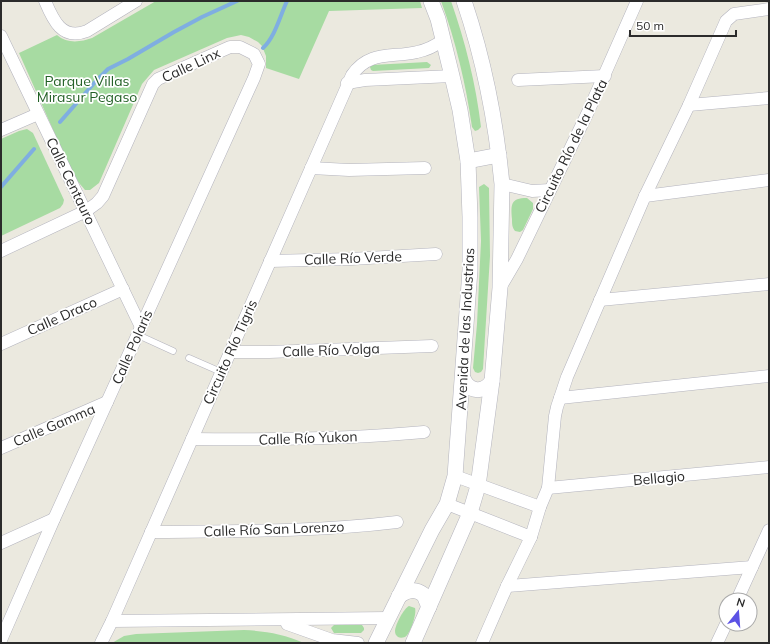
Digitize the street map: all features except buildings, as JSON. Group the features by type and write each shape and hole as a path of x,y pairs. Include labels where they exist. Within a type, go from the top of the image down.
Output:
{"street":[{"path":"45,1 53,19 58,25 65,31 79,33 87,31 136,1"},
{"name":"Avenida de las Industrias","path":"376,643 432,530 447,504 455,476 470,270 468,161 460,110 438,19 431,1"},
{"name":"Avenida de las Industrias","path":"413,643 470,514 478,486 492,382 500,288 502,184 499,155 486,80 473,27 464,1"},
{"name":"Circuito Río de la Plata","path":"500,288 517,259 605,76 637,1"},
{"path":"482,643 507,586 531,537 540,507 548,488 555,416 567,377 645,196 689,105 726,21 734,14 769,9"},
{"name":"Calle Centauro","path":"1,36 123,289 139,331"},
{"name":"Circuito Río Tigris","path":"101,643 192,439 347,83 356,69 370,59 387,55 418,52 432,48 443,40"},
{"name":"Calle Linx","path":"1,251 86,212 97,203 103,196 153,84 158,79 230,47 240,47 254,54"},
{"name":"Calle Polaris","path":"1,640 254,78 259,64 254,54"},
{"path":"347,83 365,80 452,76"},
{"path":"518,80 605,76"},
{"path":"689,105 769,98"},
{"path":"1,130 38,114"},
{"path":"468,161 499,155"},
{"path":"311,168 349,170 425,168"},
{"path":"645,196 769,180"},
{"path":"502,184 532,191 550,190"},
{"name":"Calle Río Verde","path":"270,261 351,259 436,254"},
{"path":"600,300 769,284"},
{"name":"Calle Draco","path":"1,344 123,289"},
{"name":"Calle Río Volga","path":"230,352 276,352 432,346"},
{"path":"560,398 769,376"},
{"path":"463,378 464,383 469,388 476,390 484,390 492,382"},
{"name":"Calle Gamma","path":"1,448 107,402"},
{"name":"Calle Río Yukon","path":"192,439 272,439 382,436 424,432"},
{"name":"Bellagio","path":"548,488 769,467"},
{"path":"455,476 478,486 540,507"},
{"path":"447,504 531,537"},
{"path":"1,543 54,520"},
{"name":"Calle Río San Lorenzo","path":"151,532 308,529 356,527 397,522"},
{"path":"741,592 769,530"},
{"path":"507,586 752,567"},
{"path":"399,596 411,590 415,590 424,595 429,607"},
{"path":"112,621 388,618"},
{"path":"274,620 298,627 332,640 358,643"},
{"path":"717,643 722,632"}],"lane":[{"path":"139,331 173,351"},
{"path":"189,358 221,372"}],"green space":[{"name":"Parque Villas Mirasur Pegaso","path":"156,1 420,1 422,8 329,11 299,79 266,68 266,56 262,46 249,37 241,35 227,38 154,70 142,84 99,183 90,190 85,190 74,177 19,53 57,35 70,41 92,38"},
{"path":"441,1 451,1 465,47 473,79 481,127 475,131 472,127 464,79 456,48"},
{"path":"427,62 431,65 429,68 373,71 370,67 372,65"},
{"path":"27,129 33,133 64,200 60,208 1,236 1,139"},
{"path":"484,184 489,188 490,256 483,369 478,373 475,372 473,368 477,324 481,241 479,187"},
{"path":"527,198 533,203 533,209 523,230 520,232 515,231 512,224 513,203 517,199"},
{"path":"409,606 415,608 413,624 407,635 401,638 396,635 395,628 402,613"},
{"path":"334,625 362,625 364,630 361,633 334,633 331,628"},
{"path":"244,630 260,631 289,637 304,643 112,643 124,636 136,634"}],"waterway":[{"path":"60,122 108,69 202,17 237,1"},
{"path":"263,48 271,38 287,1"},
{"path":"1,187 34,149"}]}
